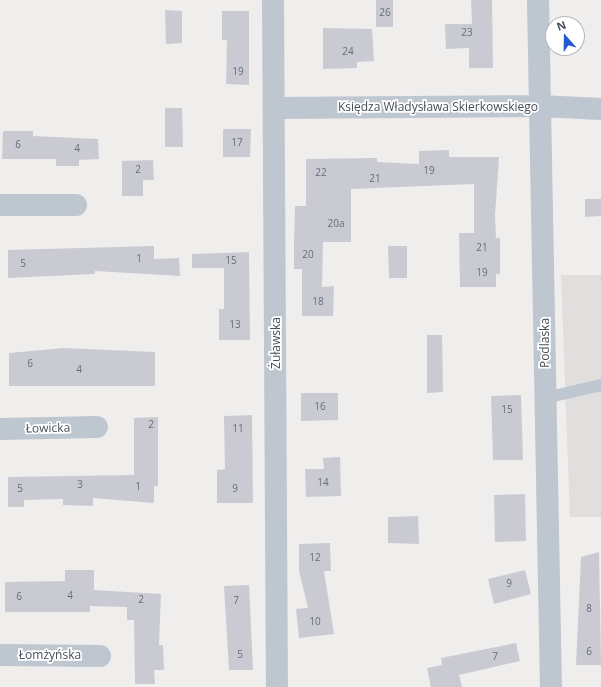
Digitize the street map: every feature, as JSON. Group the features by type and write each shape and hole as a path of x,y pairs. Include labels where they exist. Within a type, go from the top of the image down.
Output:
{"street":[{"name":"Żuławska","path":"273,0 277,687"},
{"name":"Podlaska","path":"538,0 551,687"},
{"name":"Księdza Władysława Skierkowskiego","path":"274,108 540,106 601,109"},
{"path":"0,205 76,205"},
{"name":"Łowicka","path":"0,429 97,427"},
{"name":"Łomżyńska","path":"0,655 100,656"}],"lane":[{"path":"545,398 601,385"}],"shaded area":[{"path":"561,275 601,275 601,517 570,517"}],"building":[{"path":"376,0 393,0 393,27 376,27"},
{"path":"471,0 492,0 493,68 469,68 469,48 446,49 445,24 472,24"},
{"path":"165,10 182,11 182,43 166,44"},
{"path":"222,11 249,11 249,85 226,84 227,40 222,40"},
{"path":"323,28 372,29 374,61 357,62 357,68 323,69"},
{"path":"165,108 182,108 183,147 165,147"},
{"path":"223,129 251,129 250,157 223,157"},
{"path":"3,131 33,131 33,136 98,139 99,159 79,160 79,166 56,166 56,159 2,159"},
{"path":"449,150 449,157 499,157 495,216 496,238 500,238 500,274 496,274 496,287 460,287 459,233 474,233 474,184 351,189 351,242 323,242 322,287 334,286 333,316 302,316 302,269 294,269 294,242 295,206 306,206 306,159 377,158 377,162 419,164 419,151"},
{"path":"153,160 154,180 143,180 143,196 122,196 122,161"},
{"path":"585,199 601,199 601,216 585,217"},
{"path":"154,246 154,259 179,258 180,276 95,271 95,274 8,278 8,250"},
{"path":"388,246 407,246 407,278 389,278"},
{"path":"249,252 250,340 219,340 219,309 224,309 224,268 192,268 192,254"},
{"path":"427,335 442,335 443,392 427,393"},
{"path":"64,348 155,352 155,386 9,386 9,353"},
{"path":"301,393 338,393 338,420 301,421"},
{"path":"521,395 523,460 493,460 491,396"},
{"path":"252,415 253,503 217,503 217,470 225,469 224,416"},
{"path":"158,417 158,486 154,486 154,503 93,498 93,506 63,505 63,499 24,500 24,507 8,507 8,477 134,475 134,418"},
{"path":"340,457 341,496 306,497 305,469 324,469 323,458"},
{"path":"525,494 526,541 495,542 494,495"},
{"path":"418,516 419,544 388,543 388,517"},
{"path":"330,543 331,571 324,571 334,634 299,638 296,609 308,608 299,571 299,544"},
{"path":"599,552 601,665 576,665 581,557"},
{"path":"65,570 94,570 94,590 161,594 159,645 163,645 164,670 154,670 155,684 135,684 134,620 127,620 127,607 90,606 90,612 5,612 5,582 65,581"},
{"path":"525,570 531,594 494,604 488,579"},
{"path":"249,585 253,670 229,670 224,586"},
{"path":"516,643 520,661 459,675 462,687 431,687 427,668 442,665 441,658"}]}
